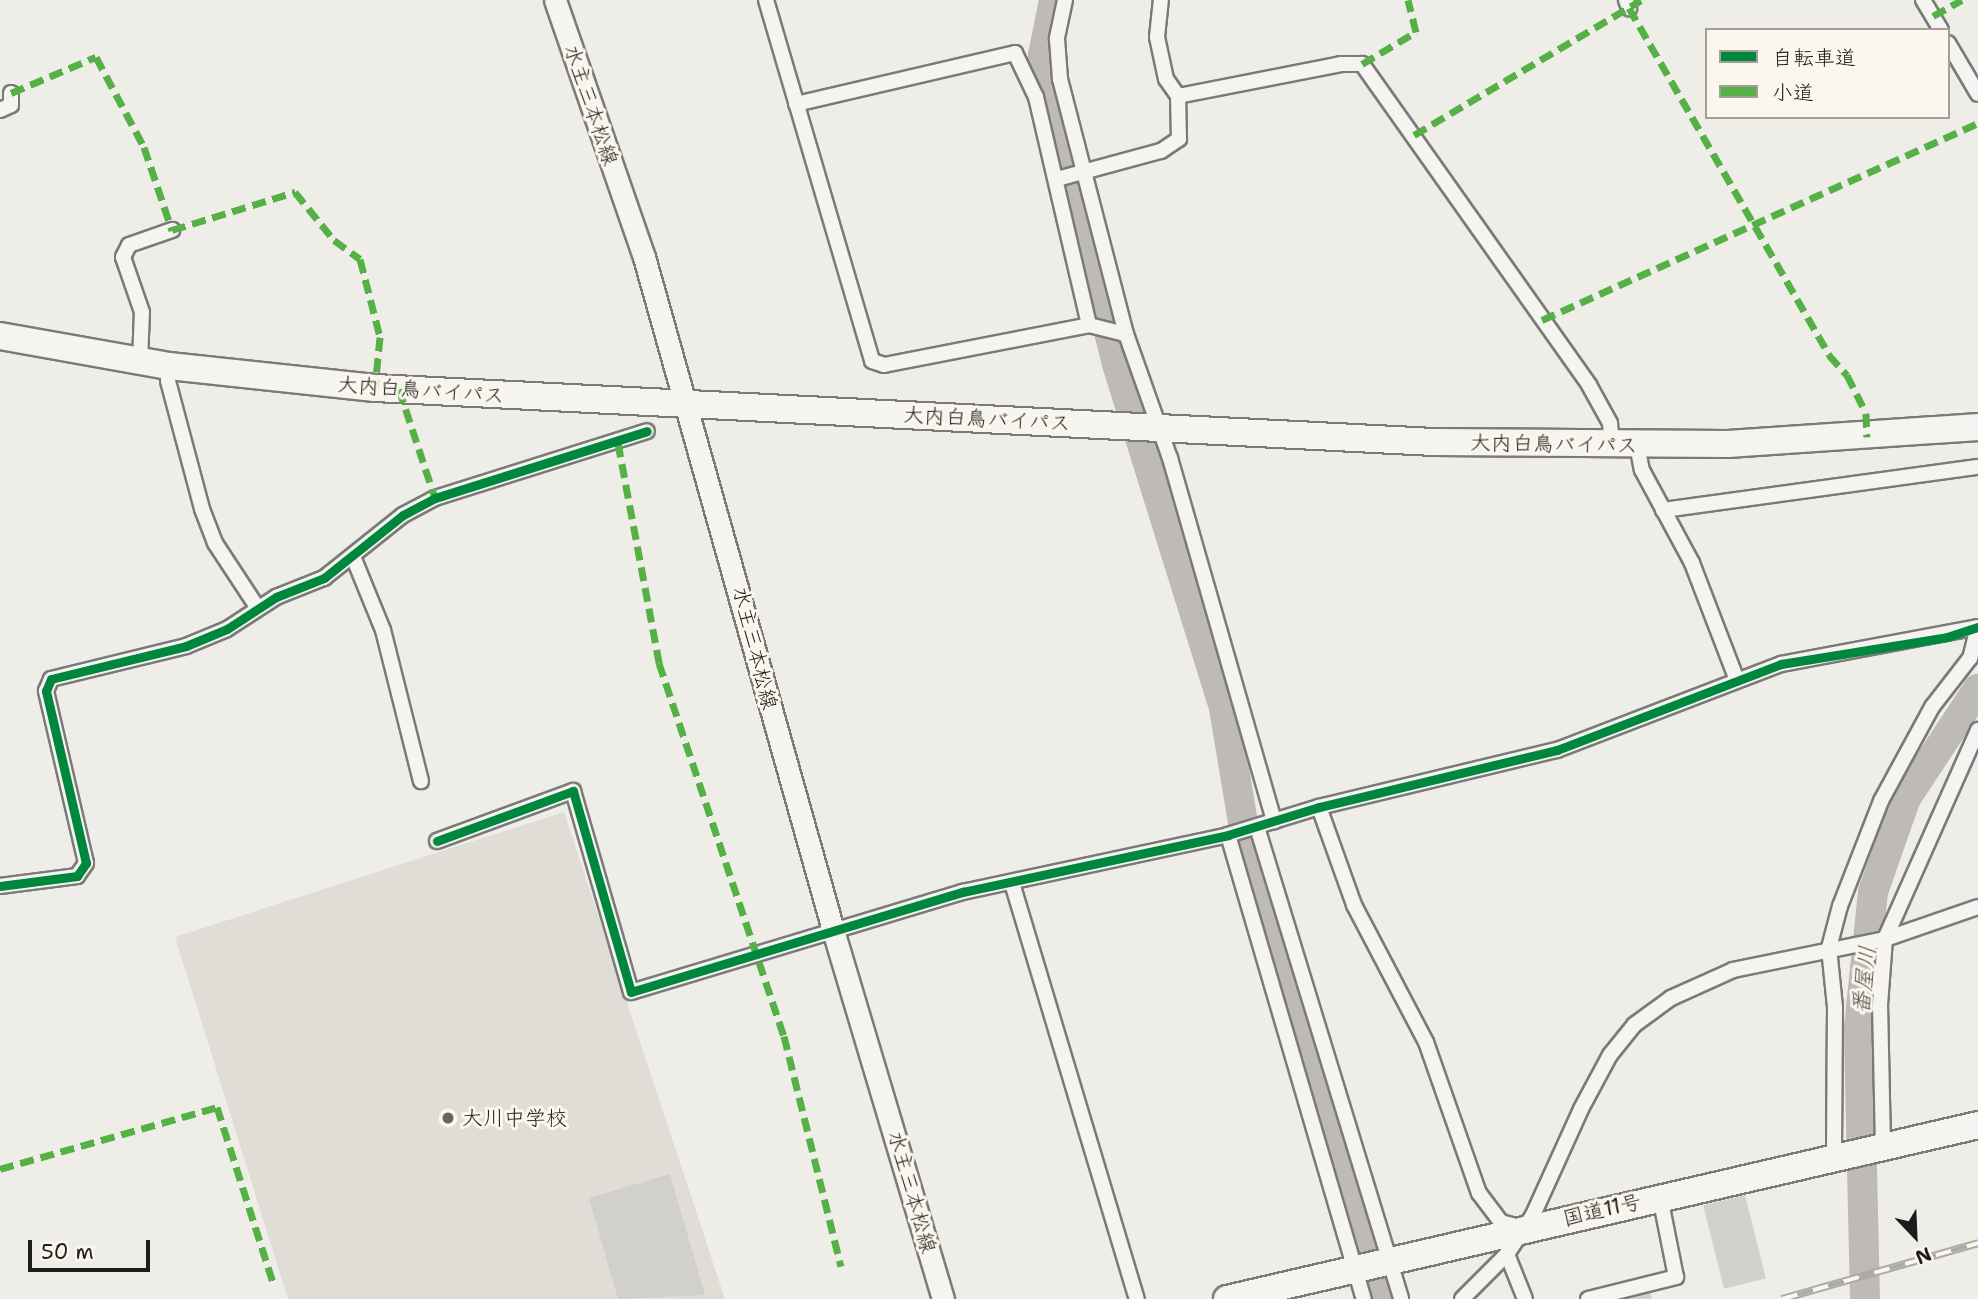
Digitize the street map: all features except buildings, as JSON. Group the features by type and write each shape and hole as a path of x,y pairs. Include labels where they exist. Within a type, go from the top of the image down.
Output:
{"highway":[{"name":"大内白鳥バイパス","path":"0,336 169,366 375,388 1154,428 1624,445 1978,428"},
{"name":"国道11号","path":"1227,1299 1524,1228 1978,1125"}],"main road":[{"name":"水主三本松線","path":"555,0 644,257 833,930 943,1299"}],"street":[{"path":"766,0 872,361 884,365 1092,326 1122,333"},
{"path":"1065,0 1057,39 1060,79 1122,333 1154,428 1274,821"},
{"path":"1059,179 1082,175 1161,151 1179,139 1178,96 1166,79 1157,37 1161,0"},
{"path":"1923,0 1940,28"},
{"path":"1950,46 1978,94"},
{"path":"796,104 1016,52 1036,97 1059,179 1092,326"},
{"path":"1178,96 1362,64 1589,385 1692,563 1737,680"},
{"path":"0,110 11,105 11,93"},
{"path":"140,361 142,312 122,257 129,245 172,230"},
{"path":"169,366 168,381 202,509 215,543 257,607"},
{"path":"0,886 77,876 86,863 46,691 51,679 186,646 227,629 257,607 324,578 354,559 403,515 435,498 647,431"},
{"path":"1663,510 1978,467"},
{"path":"354,559 383,630 421,781"},
{"path":"437,841 573,790 631,992 833,930 1012,883 1231,834 1319,807 1557,750 1737,680 1834,652 1947,637 1978,627"},
{"path":"1839,1157 1833,947 1881,801 1932,707 1970,658 1978,627"},
{"path":"1878,1148 1881,940 1978,730"},
{"path":"1319,807 1354,905 1426,1042 1479,1193 1501,1222 1524,1228"},
{"path":"1255,827 1373,1263 1364,1299"},
{"path":"1231,834 1373,1263 1401,1299"},
{"path":"1012,883 1137,1299"},
{"path":"1462,1299 1507,1254 1524,1228 1610,1055 1634,1025 1671,998 1722,975 1833,947 1881,940 1978,907"},
{"path":"1588,1299 1676,1277 1660,1197"},
{"path":"1507,1254 1525,1299"}],"shaded area":[{"name":"大川中学校","path":"564,812 725,1299 288,1299 175,937"}],"waterway":[{"path":"1054,0 1043,55 1048,93 1117,364 1224,708 1247,847 1383,1299"},
{"name":"番屋川","path":"1865,1299 1859,1027 1873,892 1906,798 1978,689"}],"railway":[{"path":"1782,1299 1978,1243"}],"marked path":[{"path":"1362,64 1416,32 1408,0"},
{"path":"1414,135 1641,0"},
{"path":"1933,16 1962,0"},
{"path":"1629,8 1829,355 1847,375 1866,413 1867,437"},
{"path":"11,93 96,57 144,147 172,230 295,192 334,240 360,259 380,337 375,388"},
{"path":"1542,320 1978,123"},
{"path":"399,389 435,498"},
{"path":"618,443 659,663 784,1036 841,1266"},
{"path":"0,1169 217,1107 273,1283"}],"cycle path":[{"path":"0,886 77,876 86,863 46,691 51,679 186,646 227,629 276,597 324,578 403,515 435,498 647,431"},
{"path":"437,841 573,791 631,992 963,892 1228,835 1319,807 1557,750 1781,664 1947,637 1978,627"}],"place":[{"name":"大川中学校","path":"448,1118"}]}
